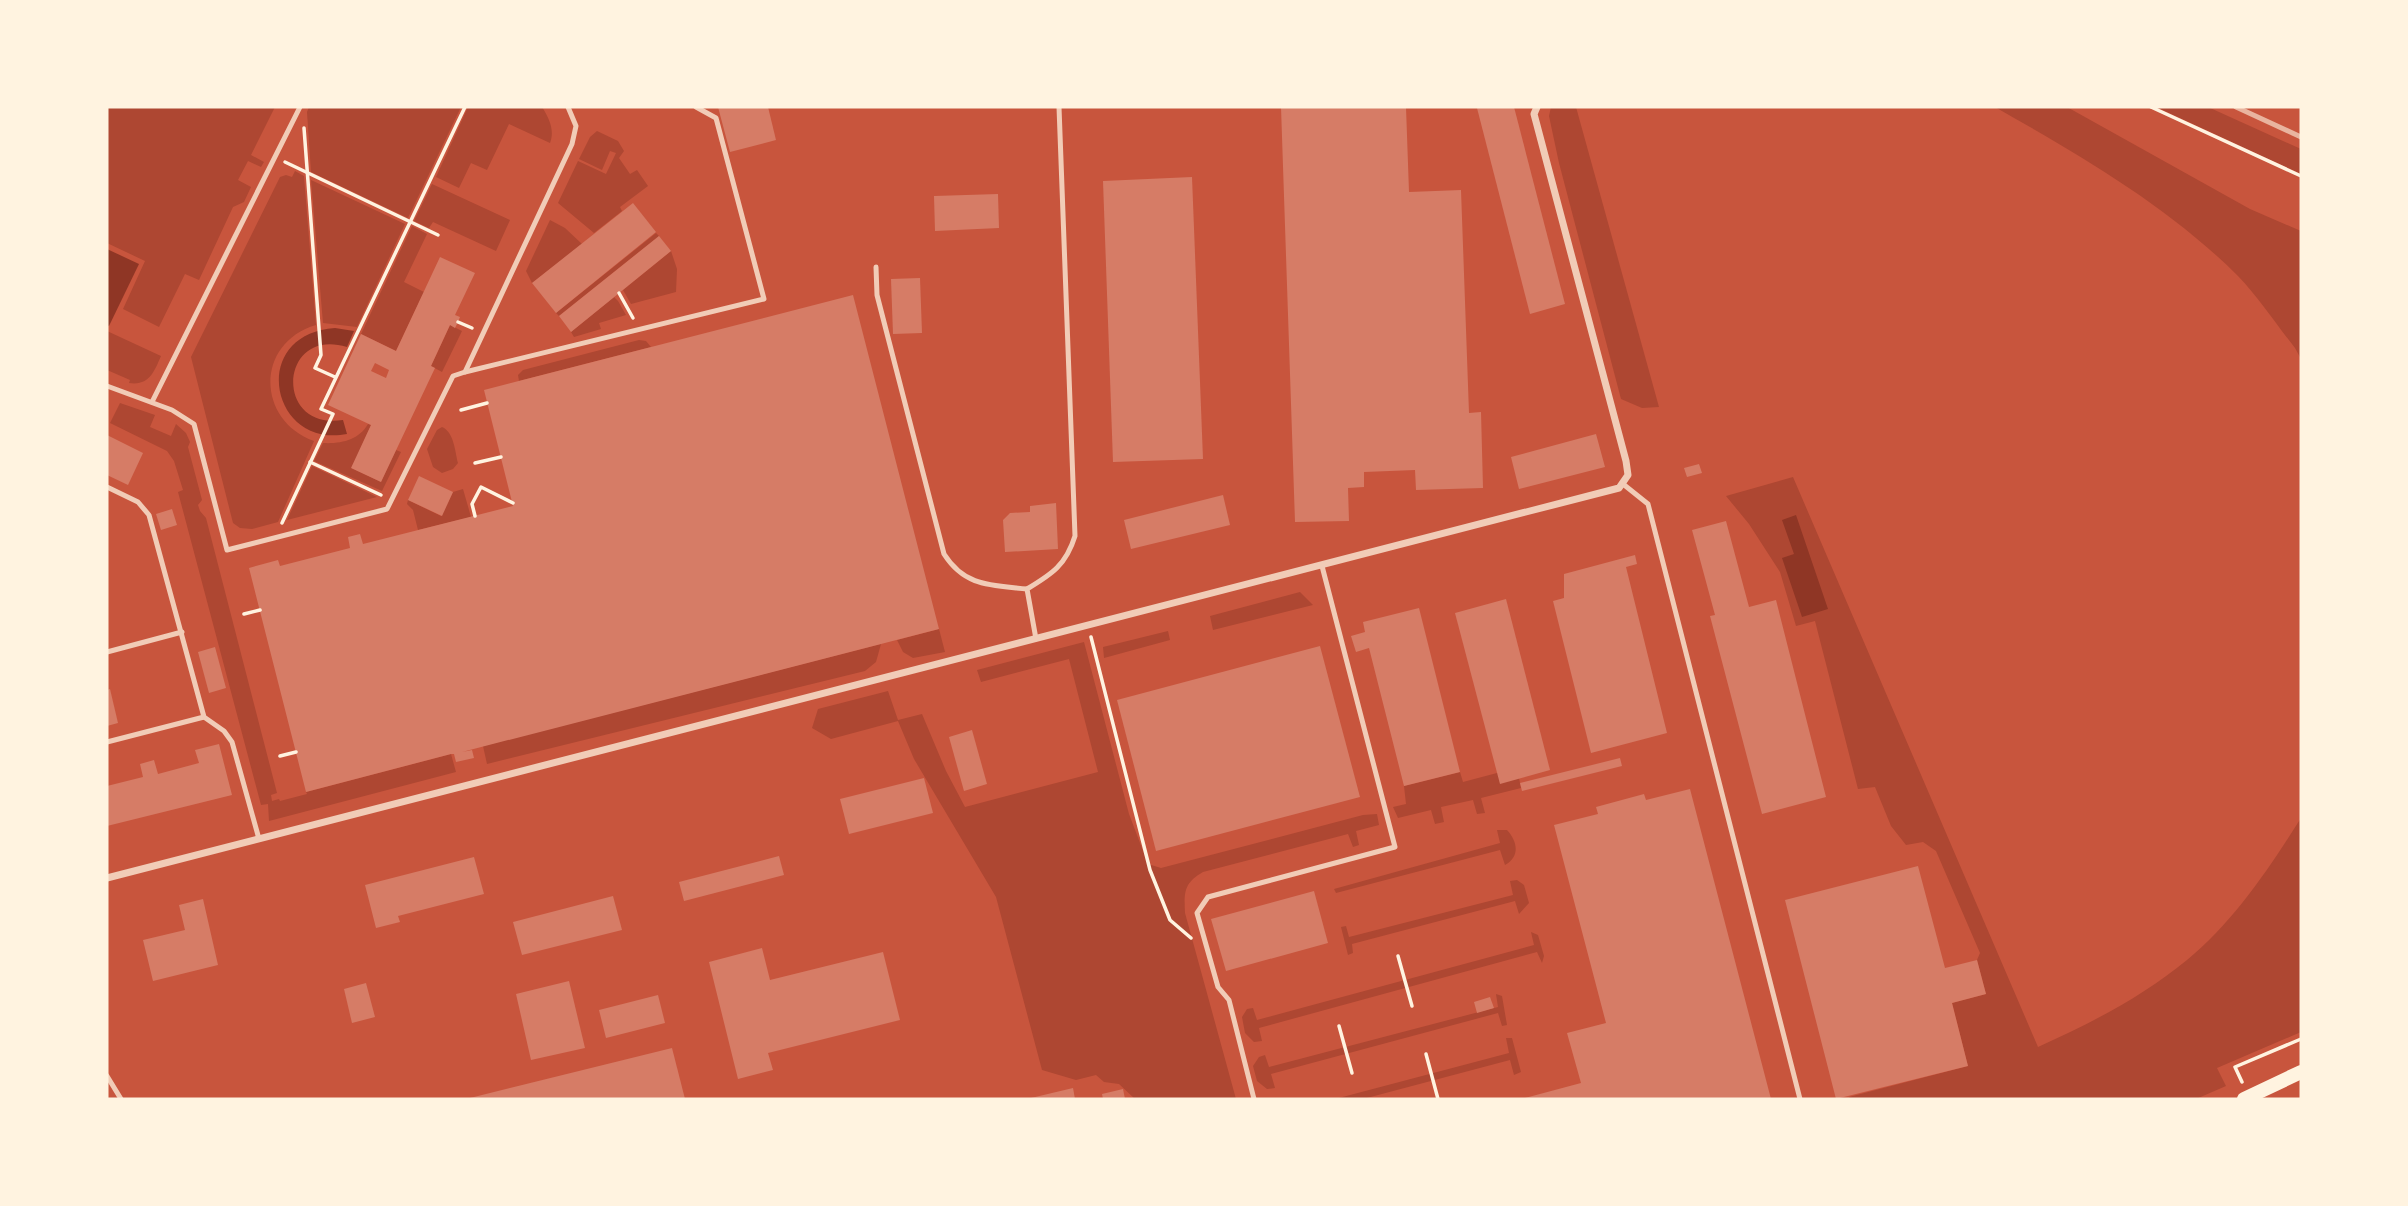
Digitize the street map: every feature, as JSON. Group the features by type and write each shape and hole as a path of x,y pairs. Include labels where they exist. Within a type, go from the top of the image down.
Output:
{"main road":[{"path":"2244,1099 2301,1073"}],"street":[{"path":"107,878 1613,491 1623,484 1628,475 1626,461 1534,114 1537,107"}],"lane":[{"path":"152,402 300,107"},
{"path":"465,372 575,135 575,117 568,107"},
{"path":"107,386 185,416 194,424 227,550 387,509 453,376 764,299 716,118 696,107"},
{"path":"876,267 877,295 944,554 954,571 974,582 1027,589 1052,574 1069,555 1075,536 1059,107"},
{"path":"1623,484 1648,504 1800,1099"},
{"path":"107,487 138,502 149,515 204,717 224,731 232,742 259,839"},
{"path":"1254,1099 1229,1000 1218,987 1197,913 1208,897 1395,847 1322,566"},
{"path":"1027,589 1036,639"},
{"path":"107,652 182,632"},
{"path":"107,742 204,717"},
{"path":"107,1076 121,1099"}],"path":[{"path":"284,536 281,524 333,414 321,408 465,107"},
{"path":"2151,107 2301,176"},
{"path":"304,120 321,355 315,368 335,377"},
{"path":"275,158 438,235"},
{"path":"619,293 637,330"},
{"path":"461,410 487,403"},
{"path":"475,463 501,457"},
{"path":"310,462 392,500"},
{"path":"475,516 472,504 481,487 513,503"},
{"path":"244,614 260,610"},
{"path":"1088,625 1150,870 1170,920 1210,953"},
{"path":"280,756 296,752"},
{"path":"1398,956 1412,1006"},
{"path":"1339,1026 1352,1073"},
{"path":"2235,1067 2301,1039"},
{"path":"1426,1054 1438,1099"}],"shaded area":[{"path":"107,107 275,107 251,155 264,162 261,167 248,161 238,180 251,187 244,202 233,207 199,280 185,274 159,327 123,309 145,261 107,243"},
{"path":"309,107 461,107 408,218 311,172 307,112"},
{"path":"468,107 542,107 552,129 550,143 509,124 487,170 471,163 459,188 436,177"},
{"path":"1551,107 1576,107 1659,407 1642,408 1621,399 1559,163 1549,116"},
{"path":"1995,107 2067,107 2250,209 2301,231 2301,359 2246,284 2183,227 2091,164"},
{"path":"2156,107 2208,107 2301,149 2301,174"},
{"path":"597,131 618,141 624,151 619,158 630,174 637,170 648,186 620,207 622,211 594,233 558,203 578,161 606,174 616,153 610,151 602,170 579,159 590,137"},
{"path":"295,171 304,176 316,325 296,334 282,348 273,364 270,382 273,400 281,417 295,431 314,441 278,522 252,529 240,528 233,523 191,357 280,177 292,177"},
{"path":"311,180 405,224 357,327 323,323"},
{"path":"432,184 510,220 496,251 433,222 429,228 414,221"},
{"path":"550,220 565,228 582,244 532,283 526,271"},
{"path":"412,226 427,234 404,282 424,292 396,351 361,334"},
{"path":"656,233 659,236 559,316 556,313"},
{"path":"107,249 139,264 109,326 107,325"},
{"path":"671,251 677,269 676,292 631,304 623,290"},
{"path":"614,297 626,315 599,323 601,329 574,337 571,332"},
{"path":"450,325 462,331 442,372 431,366"},
{"path":"335,328 354,331 347,347 324,345 308,351 297,364 293,380 296,396 305,410 320,419 343,420 347,434 321,434 300,425 286,409 279,389 280,368 289,349 307,335"},
{"path":"107,331 161,356 150,377 141,382 129,383 130,380 107,370"},
{"path":"639,340 646,341 651,347 519,381 518,375 523,370"},
{"path":"120,403 155,415 150,427 171,436 176,424 186,433 190,442 188,447 202,500 198,505 206,518 277,793 271,795 272,801 307,794 306,792 451,754 456,772 269,821 268,804 261,805 178,492 183,490 174,461 167,451 110,423"},
{"path":"368,424 371,425 352,468 381,482 396,450 401,452 382,491 314,461 323,443 349,440 360,434"},
{"path":"442,427 452,437 458,463 453,469 442,473 433,467 427,449 437,430"},
{"path":"312,466 377,497 287,520"},
{"path":"1793,477 2038,1047 2116,1008 2187,960 2235,912 2301,818 2301,1032 2217,1068 2226,1086 2196,1099 1850,1099 1849,1097 1968,1066 1952,1003 1986,994 1977,960 1980,953 1936,851 1923,842 1906,845 1891,826 1875,787 1858,789 1815,621 1796,626 1780,572 1749,524 1726,496"},
{"path":"463,489 471,517 418,530 413,510 407,504 408,500 441,516 453,492"},
{"path":"1796,515 1828,609 1802,617 1782,558 1794,554 1782,520"},
{"path":"1300,592 1313,605 1213,630 1210,616"},
{"path":"939,629 945,652 913,658 903,652 897,640"},
{"path":"1168,631 1170,640 1104,658 1103,647"},
{"path":"1084,642 1129,814 1148,864 1161,868 1363,815 1377,814 1379,825 1356,831 1359,845 1353,847 1348,834 1203,872 1189,884 1185,894 1185,913 1236,1099 1135,1099 1119,1084 1104,1082 1096,1075 1076,1080 1042,1070 996,897 914,759 898,721 831,739 812,728 818,709 888,691 898,720 922,714 946,771 965,807 1098,772 1069,659 981,682 977,670"},
{"path":"881,644 876,662 865,671 487,764 483,746"},
{"path":"1460,772 1463,782 1497,773 1519,778 1521,788 1481,798 1485,813 1477,814 1473,800 1441,807 1444,822 1435,824 1431,810 1398,818 1393,807 1406,804 1404,786"},
{"path":"1497,830 1507,830 1515,844 1515,854 1505,865 1500,850 1336,893 1334,889 1500,843"},
{"path":"1517,880 1524,885 1529,903 1519,914 1515,901 1352,944 1353,953 1348,955 1341,927 1346,926 1349,937 1513,895 1510,881"},
{"path":"1531,932 1538,935 1544,956 1542,963 1537,952 1259,1028 1262,1041 1254,1042 1245,1033 1242,1017 1247,1009 1253,1008 1257,1020 1534,945"},
{"path":"1496,994 1502,996 1507,1025 1502,1026 1498,1013 1271,1074 1275,1088 1267,1089 1257,1081 1253,1066 1259,1057 1265,1055 1269,1067 1498,1007"},
{"path":"1506,1038 1512,1038 1521,1072 1514,1075 1510,1060 1363,1099 1335,1099 1509,1053"}],"building":[{"path":"718,107 768,107 776,140 730,152"},
{"path":"1281,107 1406,107 1409,192 1461,190 1469,413 1481,412 1483,488 1416,490 1415,470 1364,472 1364,487 1348,488 1349,521 1295,522"},
{"path":"1514,107 1565,304 1530,314 1477,108"},
{"path":"1192,177 1203,459 1113,462 1103,181"},
{"path":"998,194 999,228 935,231 934,196"},
{"path":"633,203 656,232 556,313 532,283"},
{"path":"659,236 671,251 571,332 559,316"},
{"path":"440,257 475,273 455,315 460,317 458,322 455,328 450,325 431,366 435,368 381,482 351,468 371,425 328,405 361,334 396,351","holes":["375,363 389,370 386,378 371,371"]},
{"path":"920,278 922,333 893,334 891,279"},
{"path":"853,295 939,629 462,752 472,750 474,758 456,762 454,754 451,754 306,792 249,568 278,560 280,566 350,548 348,537 360,534 363,544 513,506 484,390"},
{"path":"1596,434 1605,467 1519,489 1511,457"},
{"path":"107,435 143,453 128,485 107,475"},
{"path":"1699,464 1702,473 1687,477 1684,468"},
{"path":"419,476 453,492 442,516 408,500"},
{"path":"1223,495 1230,525 1131,549 1124,520"},
{"path":"1056,503 1058,549 1005,552 1003,520 1010,513 1030,512 1030,506"},
{"path":"172,509 177,525 161,530 156,514"},
{"path":"1726,521 1749,607 1776,600 1826,797 1762,814 1710,616 1715,615 1692,530"},
{"path":"1635,555 1637,564 1626,567 1667,733 1591,753 1553,601 1564,598 1564,574"},
{"path":"1506,599 1550,770 1500,784 1455,613"},
{"path":"1419,608 1460,772 1404,786 1369,648 1356,652 1351,636 1365,632 1363,622"},
{"path":"1320,646 1360,797 1156,851 1117,700"},
{"path":"215,647 226,688 209,693 198,652"},
{"path":"110,689 118,723 107,726 107,690"},
{"path":"972,730 987,784 964,791 949,737"},
{"path":"219,744 232,795 107,826 107,786 143,777 140,764 154,760 158,774 199,763 195,750"},
{"path":"1620,758 1622,766 1522,791 1520,783"},
{"path":"924,778 933,813 849,834 840,799"},
{"path":"1690,789 1771,1099 1521,1099 1581,1083 1567,1033 1606,1023 1554,825 1598,814 1596,807 1644,794 1646,800"},
{"path":"779,856 784,875 684,901 679,882"},
{"path":"474,857 484,894 398,916 400,922 376,928 365,885"},
{"path":"1918,866 1945,968 1977,960 1986,994 1952,1003 1968,1066 1836,1099 1785,900"},
{"path":"1314,891 1328,943 1226,971 1211,919"},
{"path":"613,896 622,930 522,955 513,922"},
{"path":"203,899 218,965 153,981 143,940 185,930 179,905"},
{"path":"762,948 770,980 883,952 900,1020 768,1053 773,1070 738,1079 709,962"},
{"path":"569,981 585,1048 531,1060 516,994"},
{"path":"366,983 375,1017 352,1023 344,989"},
{"path":"658,995 665,1023 606,1038 599,1010"},
{"path":"1490,997 1494,1008 1477,1013 1474,1002"},
{"path":"672,1048 685,1099 470,1099 470,1098"},
{"path":"1073,1088 1075,1099 1031,1099 1031,1098"},
{"path":"1123,1089 1125,1099 1103,1099 1102,1094"}],"railway":[{"path":"2236,107 2301,137"}]}
